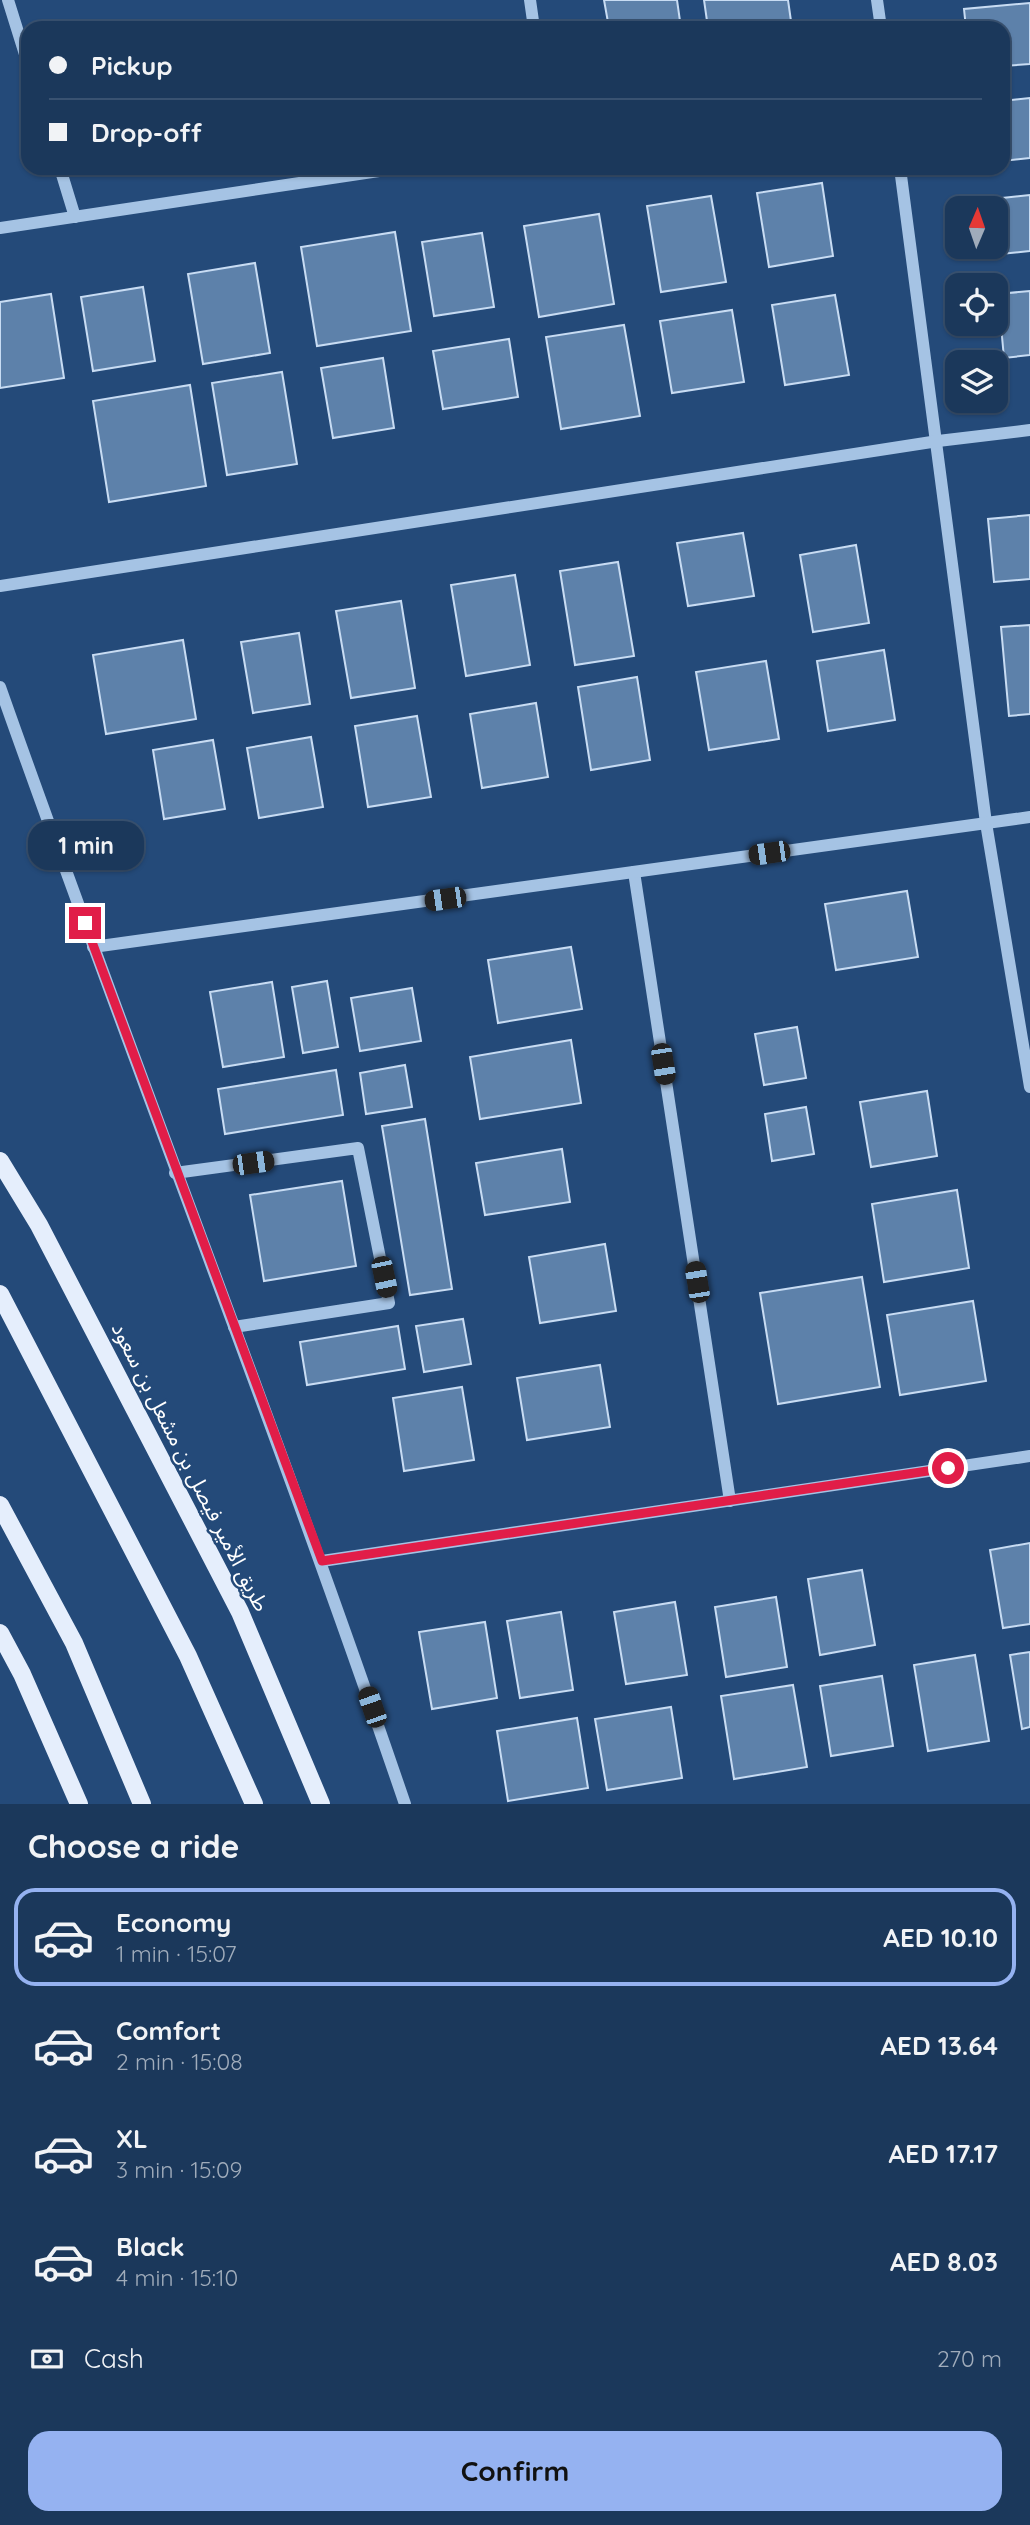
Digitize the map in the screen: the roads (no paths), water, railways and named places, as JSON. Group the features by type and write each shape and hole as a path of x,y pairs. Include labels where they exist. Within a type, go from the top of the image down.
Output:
{"main road":[{"name":"طريق الأمير فيصل بن مشعل بن سعود","path":"0,1161 39,1225 240,1612 321,1804"},
{"path":"0,1294 188,1656 254,1804"},
{"path":"0,1505 74,1643 142,1804"},
{"path":"0,1633 22,1674 79,1804"}],"street":[{"path":"8,0 21,42"},
{"path":"530,0 533,21"},
{"path":"877,0 880,21"},
{"path":"62,175 75,217"},
{"path":"0,228 352,175"},
{"path":"901,175 938,441 986,823 1030,1087"},
{"path":"0,586 938,441 1030,430"},
{"path":"0,687 175,1173 322,1561 405,1804"},
{"path":"93,947 1030,817"},
{"path":"634,873 730,1501"},
{"path":"175,1173 358,1148 389,1303 234,1327"},
{"path":"322,1561 1030,1456"}]}
